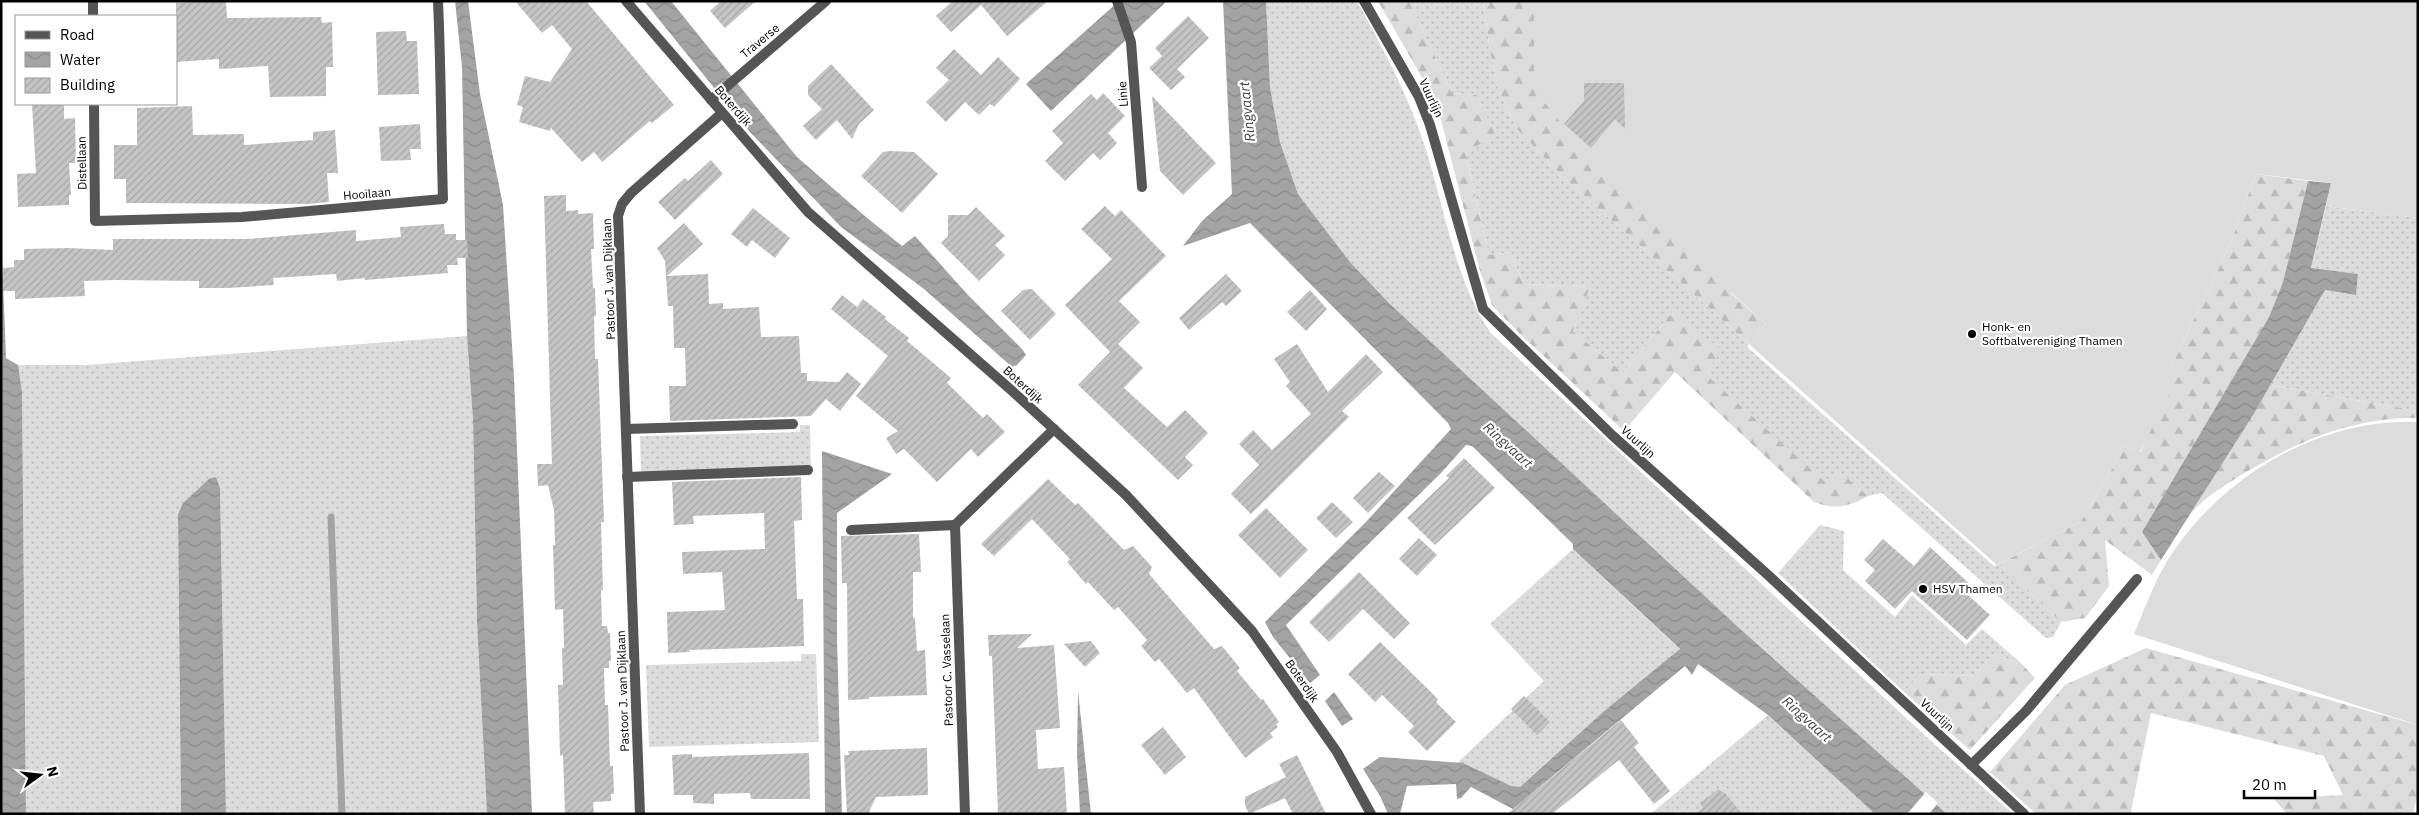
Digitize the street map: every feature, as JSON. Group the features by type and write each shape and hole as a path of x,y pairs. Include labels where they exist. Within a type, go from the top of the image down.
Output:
{"street":[{"path":"93,1 93,15"},
{"name":"Hooilaan","path":"95,221 242,218 443,199 440,115 442,77 438,1"},
{"name":"Boterdijk","path":"626,1 714,96 722,113 808,212 1126,495 1252,631 1337,752 1371,814"},
{"name":"Traverse","path":"714,96 826,1"},
{"name":"Linie","path":"1117,1 1131,42 1142,187"},
{"name":"Vuurlijn","path":"1364,1 1419,97 1430,124 1483,309 1613,436 1768,575 2024,814"},
{"name":"Distellaan","path":"94,105 95,221"},
{"name":"Pastoor J. van Dijklaan","path":"640,814 618,216 622,204 631,193 722,113"},
{"path":"626,429 794,424"},
{"path":"851,530 955,525 1054,429"},
{"path":"628,478 808,470"},
{"name":"Pastoor C. Vasselaan","path":"955,525 965,814"},
{"path":"1972,765 2026,711 2137,579"}],"green space":[{"path":"1266,1 1357,1 1404,93 1420,131 1460,269 1479,314 1491,333 1932,742 2013,814 1946,813 1737,626 1390,304 1350,262 1298,194 1280,142 1270,87"},
{"path":"1378,1 1409,1 1452,93 1477,95 1496,137 1465,151 1489,255 1510,252 1524,284 1590,287 1573,331 1623,373 1674,310 1722,351 1708,369 1711,379 1824,481 1840,472 1868,496 1848,505 1835,507 1814,502 1675,372 1624,431 1522,336 1492,305 1480,271 1441,120 1424,81"},
{"path":"1409,1 1483,1 1490,51 1499,91 1517,129 1558,172 1749,344 1747,347 1994,566 1999,564 2061,622 2053,637 2046,638 1882,493 1868,496 1840,472 1824,482 1711,379 1708,369 1711,365 1674,310 1623,373 1573,331 1589,287 1524,284 1510,252 1489,255 1465,150 1495,137 1477,95 1452,93"},
{"path":"1483,1 1534,1 1732,294 1766,324 1749,344 1558,172 1517,129 1499,91 1490,51"},
{"path":"1534,1 2418,1 2418,218 2326,206 2331,183 2256,174 2228,249 2171,367 2177,378 2140,452 2125,447 2081,521 1997,565 1749,344 1766,324 1601,174 1534,89"},
{"path":"2256,174 2308,181 2283,282 2269,317 2142,532 2161,560 2152,575 2105,540 2109,586 2085,618 2061,622 1999,564 2081,521 2125,447 2141,452 2171,367 2228,249"},
{"path":"2326,206 2418,218 2418,411 2270,385 2325,290 2356,295 2358,274 2311,269"},
{"path":"467,336 473,420 477,622 487,814 226,814 220,488 216,477 210,478 183,503 178,514 181,814 26,814 22,392 18,365 86,365"},
{"path":"2270,385 2418,411 2418,418 2370,422 2347,427 2304,442 2241,475 2208,498 2190,515"},
{"path":"2418,422 2418,725 2134,634 2154,586 2169,558 2191,528 2216,502 2245,478 2276,458 2310,442 2345,430 2381,423"},
{"path":"800,425 810,425 811,474 641,472 640,436 800,432"},
{"path":"1820,525 1844,531 1843,570 1895,617 1912,595 1966,645 1982,629 2022,664 1992,655 1976,676 1921,674 1904,692 1778,573"},
{"path":"1573,549 1680,650 1603,712 1520,787 1515,788 1457,763 1544,681 1490,624"},
{"path":"2146,648 2418,725 2418,792 2413,814 2287,814 2274,799 2343,795 2324,756 2151,713 2131,811 2134,814 2036,814 1990,772 2065,685"},
{"path":"801,654 816,654 819,742 649,747 646,665 801,661"},
{"path":"1992,655 2022,664 2035,678 1970,750 1904,692 1921,674 1976,676"},
{"path":"1768,715 1875,814 1651,814"}],"water":[{"path":"455,1 468,1 480,94 503,205 514,377 532,814 487,814 477,622 473,420 467,336 462,67"},
{"path":"644,1 671,1 797,157 866,217 902,246 915,236 968,295 1022,349 1026,355 1017,365 1012,367 924,289 841,227 749,131"},
{"path":"1119,1 1167,1 1051,111 1026,84"},
{"name":"Ringvaart","path":"1223,1 1266,1 1270,87 1280,142 1298,194 1350,262 1390,304 1737,626 1947,814 1875,814 1768,715 1698,664 1692,675 1685,666 1513,809 1471,787 1461,798 1457,799 1456,784 1407,786 1400,814 1388,814 1380,796 1363,769 1380,757 1463,763 1511,786 1520,787 1603,712 1680,649 1573,549 1573,544 1472,446 1466,445 1441,473 1286,625 1320,675 1310,683 1273,637 1265,622 1366,522 1451,429 1448,423 1250,223 1183,246 1202,221 1232,194"},
{"path":"2308,181 2331,183 2311,268 2358,274 2356,295 2325,290 2253,415 2161,560 2142,532 2269,317 2283,282"},
{"path":"1,231 6,358 18,365 22,392 26,814 1,814"},
{"path":"822,451 892,474 837,513 837,639 842,814 825,814"},
{"path":"216,477 220,488 226,814 181,814 178,514 183,503 210,478"},
{"path":"1078,691 1091,814 1080,814 1077,754"},
{"path":"1334,692 1353,719 1342,726 1325,701"}],"pier":[{"path":"1926,792 1938,803 1929,814 1907,814"}],"building":[{"path":"226,1 227,18 321,17 322,23 332,22 333,67 326,67 326,96 270,97 268,66 219,69 219,59 178,62 178,15 176,15 176,3"},
{"path":"515,1 586,1 674,105 652,123 650,121 602,162 594,152 582,162 551,128 550,131 519,122 523,107 517,105 525,76 550,82 572,49 552,25 542,33"},
{"path":"721,1 756,1 725,28 710,11"},
{"path":"953,1 1048,1 1007,36 981,5 951,32 936,16"},
{"path":"1188,16 1209,38 1177,69 1185,77 1171,90 1149,68 1162,56 1155,48"},
{"path":"406,31 407,41 417,41 419,94 378,95 376,32"},
{"path":"954,49 981,75 998,57 1020,79 994,107 990,104 979,115 965,102 946,122 926,102 949,80 936,68"},
{"path":"831,64 874,110 859,124 852,139 837,120 816,140 803,126 822,109 808,95 808,86"},
{"path":"1584,83 1624,83 1625,129 1615,119 1591,148 1564,124 1584,101"},
{"path":"1103,93 1125,116 1108,133 1117,143 1100,160 1093,153 1065,181 1045,161 1063,143 1052,131 1091,94 1097,100"},
{"path":"1152,96 1216,163 1183,195 1160,171"},
{"path":"32,105 64,105 64,119 75,118 76,163 69,163 71,195 69,195 69,205 18,207 17,174 36,173"},
{"path":"192,106 193,135 244,134 244,145 313,140 313,132 335,130 338,173 327,173 329,202 307,204 126,203 126,179 114,179 114,145 137,145 137,108"},
{"path":"420,124 421,149 410,149 411,160 381,161 379,127"},
{"path":"883,152 914,152 938,174 902,213 861,176"},
{"path":"711,160 723,174 675,220 658,202 685,178 688,181"},
{"path":"566,195 566,211 578,210 578,214 593,213 594,249 591,249 593,288 595,288 595,359 598,359 604,522 601,522 602,626 607,626 608,633 610,633 611,661 609,661 609,668 604,668 605,705 608,705 610,766 613,766 614,794 611,794 611,801 593,802 594,813 573,814 565,814 563,755 560,756 558,685 563,685 562,648 564,648 563,609 555,610 554,510 548,485 538,486 537,464 552,464 544,196"},
{"path":"1105,206 1115,216 1121,210 1166,256 1119,301 1140,322 1118,344 1143,368 1124,388 1167,427 1185,410 1208,433 1185,457 1193,465 1178,480 1078,385 1110,352 1065,305 1112,259 1081,229"},
{"path":"976,207 1005,236 995,245 1005,255 979,281 941,243 948,236 948,215 968,215"},
{"path":"753,208 790,238 775,258 752,240 747,247 731,234"},
{"path":"684,223 703,244 667,276 708,274 709,304 723,303 723,309 759,307 761,337 799,336 801,373 807,373 807,381 839,382 847,372 861,384 840,411 826,399 811,416 670,421 669,386 686,386 685,348 674,348 673,306 668,306 665,261 657,248"},
{"path":"444,224 445,234 456,234 456,240 467,240 468,258 457,258 458,265 447,265 448,273 337,281 336,274 273,278 274,285 228,288 199,288 199,281 84,281 85,296 15,299 15,291 3,291 3,268 14,267 14,260 24,260 24,249 113,250 113,239 248,239 356,230 356,241 401,237 400,227"},
{"path":"1226,274 1242,291 1226,306 1222,302 1189,330 1179,318"},
{"path":"1032,289 1056,314 1030,340 1001,311 1023,290"},
{"path":"1310,290 1327,309 1306,331 1287,312"},
{"path":"842,295 857,307 863,299 886,317 885,319 909,338 907,341 951,378 947,383 983,418 987,414 1005,432 978,457 971,449 937,482 904,449 896,454 886,438 898,431 856,396 888,356 831,309"},
{"path":"1297,344 1328,392 1366,354 1383,372 1342,411 1349,417 1251,514 1231,494 1259,465 1239,444 1253,430 1272,450 1311,414 1286,386 1290,382 1274,359"},
{"path":"1464,458 1495,488 1435,545 1407,518 1449,478 1446,476"},
{"path":"1379,472 1395,486 1368,513 1353,498"},
{"path":"801,477 802,520 794,521 797,599 803,599 804,646 689,650 690,652 668,653 667,612 725,610 722,572 683,574 682,552 765,549 764,513 693,516 694,524 674,525 672,482"},
{"path":"1048,479 1075,505 1078,503 1124,550 1133,546 1152,567 1149,574 1214,649 1222,646 1240,668 1237,671 1261,700 1263,699 1279,722 1276,725 1278,727 1270,733 1273,737 1245,758 1194,688 1187,693 1159,659 1155,662 1141,646 1147,640 1118,607 1114,610 1088,582 1086,584 1067,562 1070,559 1032,519 994,556 981,544"},
{"path":"1332,502 1353,522 1336,538 1316,518"},
{"path":"1266,508 1308,550 1280,578 1238,535"},
{"path":"919,534 921,572 913,572 913,618 915,618 917,651 925,650 927,695 869,697 869,699 848,700 847,583 842,583 841,536"},
{"path":"1419,538 1437,555 1417,576 1399,559"},
{"name":"HSV Thamen","path":"1883,539 1914,566 1930,547 1974,588 1968,595 1990,615 1967,640 1912,591 1895,609 1865,581 1875,570 1864,560"},
{"path":"1359,572 1410,623 1394,639 1363,609 1329,642 1309,622"},
{"path":"1032,634 1017,648 1054,645 1060,728 1036,730 1038,769 1064,767 1067,814 998,814 992,656 989,656 988,635"},
{"path":"1091,641 1100,653 1085,667 1064,644"},
{"path":"1380,642 1438,699 1436,702 1456,722 1427,751 1408,732 1414,726 1382,695 1375,702 1348,674"},
{"path":"1524,696 1550,722 1537,735 1511,709"},
{"path":"1621,720 1639,743 1634,747 1670,791 1654,804 1619,760 1552,814 1507,814"},
{"path":"1163,727 1186,757 1165,775 1141,745"},
{"path":"927,748 928,795 876,797 868,814 847,814 844,755 849,755 848,751"},
{"path":"809,753 810,799 751,799 750,793 714,794 714,804 693,803 693,795 674,795 672,755 692,754 692,757"},
{"path":"1297,755 1326,814 1293,814 1285,798 1249,814 1245,805 1245,797 1286,777 1279,764"},
{"path":"1719,789 1723,794 1725,793 1742,814 1694,814 1703,808 1700,803"}],"waterway":[{"path":"331,517 342,814"}],"place":[{"name":"Honk- en Softbalvereniging Thamen","path":"1972,334"},
{"name":"HSV Thamen","path":"1923,589"}]}
